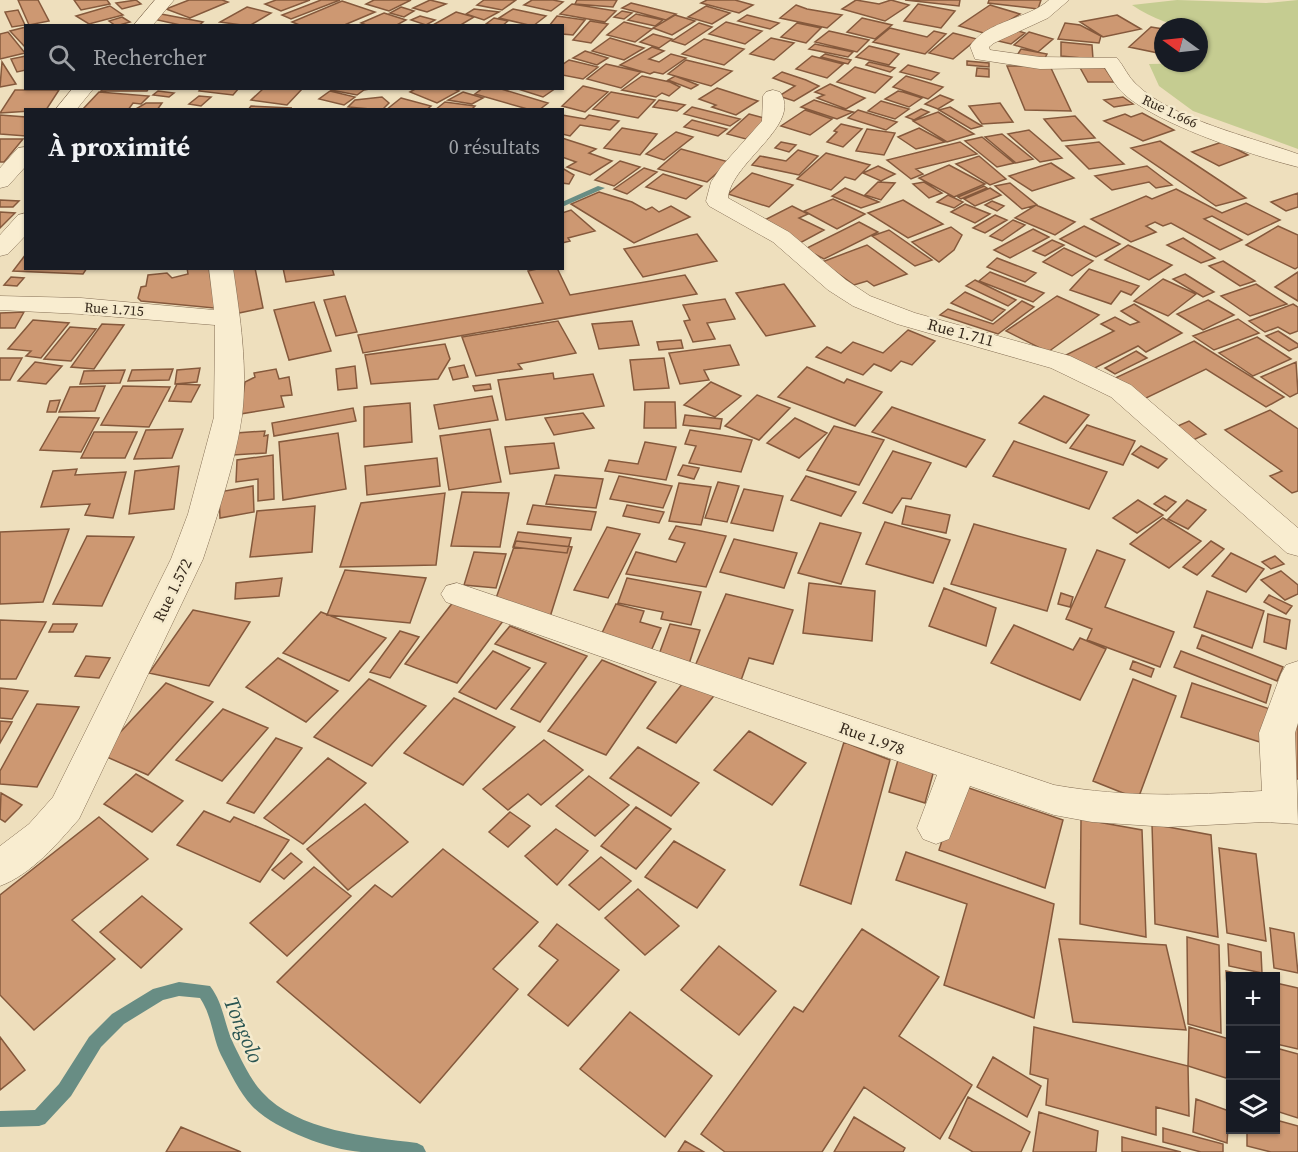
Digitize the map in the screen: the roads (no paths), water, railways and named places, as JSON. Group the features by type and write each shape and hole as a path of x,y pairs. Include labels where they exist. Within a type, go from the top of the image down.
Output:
{"street":[{"path":"144,24 165,0"},
{"name":"Rue 1.666","path":"1060,0 1053,8 1031,20 991,36 979,46 982,55 1040,63 1110,62 1130,90 1147,102 1199,125 1298,161"},
{"path":"67,108 82,90"},
{"name":"Rue 1.711","path":"773,96 771,122 718,184 717,201 778,235 806,256 833,283 858,300 888,312 1054,358 1091,373 1121,391 1298,545"},
{"path":"0,183 24,155"},
{"path":"0,183 24,185"},
{"path":"0,249 24,222"},
{"name":"Rue 1.572","path":"0,869 42,835 66,808 187,559 203,514 228,417 230,390 228,319 221,270"},
{"name":"Rue 1.715","path":"0,303 81,306 228,319"},
{"name":"Rue 1.978","path":"458,594 1054,800 1087,807 1127,811 1204,811 1289,807"},
{"path":"1289,807 1277,733 1298,674"},
{"path":"936,828 958,768"}],"waterway":[{"path":"564,204 601,188"},
{"name":"Tongolo","path":"0,1119 39,1118 65,1090 95,1042 118,1019 159,994 179,989 204,991 209,997 224,1042 238,1069 249,1089 272,1112 311,1131 355,1142 417,1152"}]}
